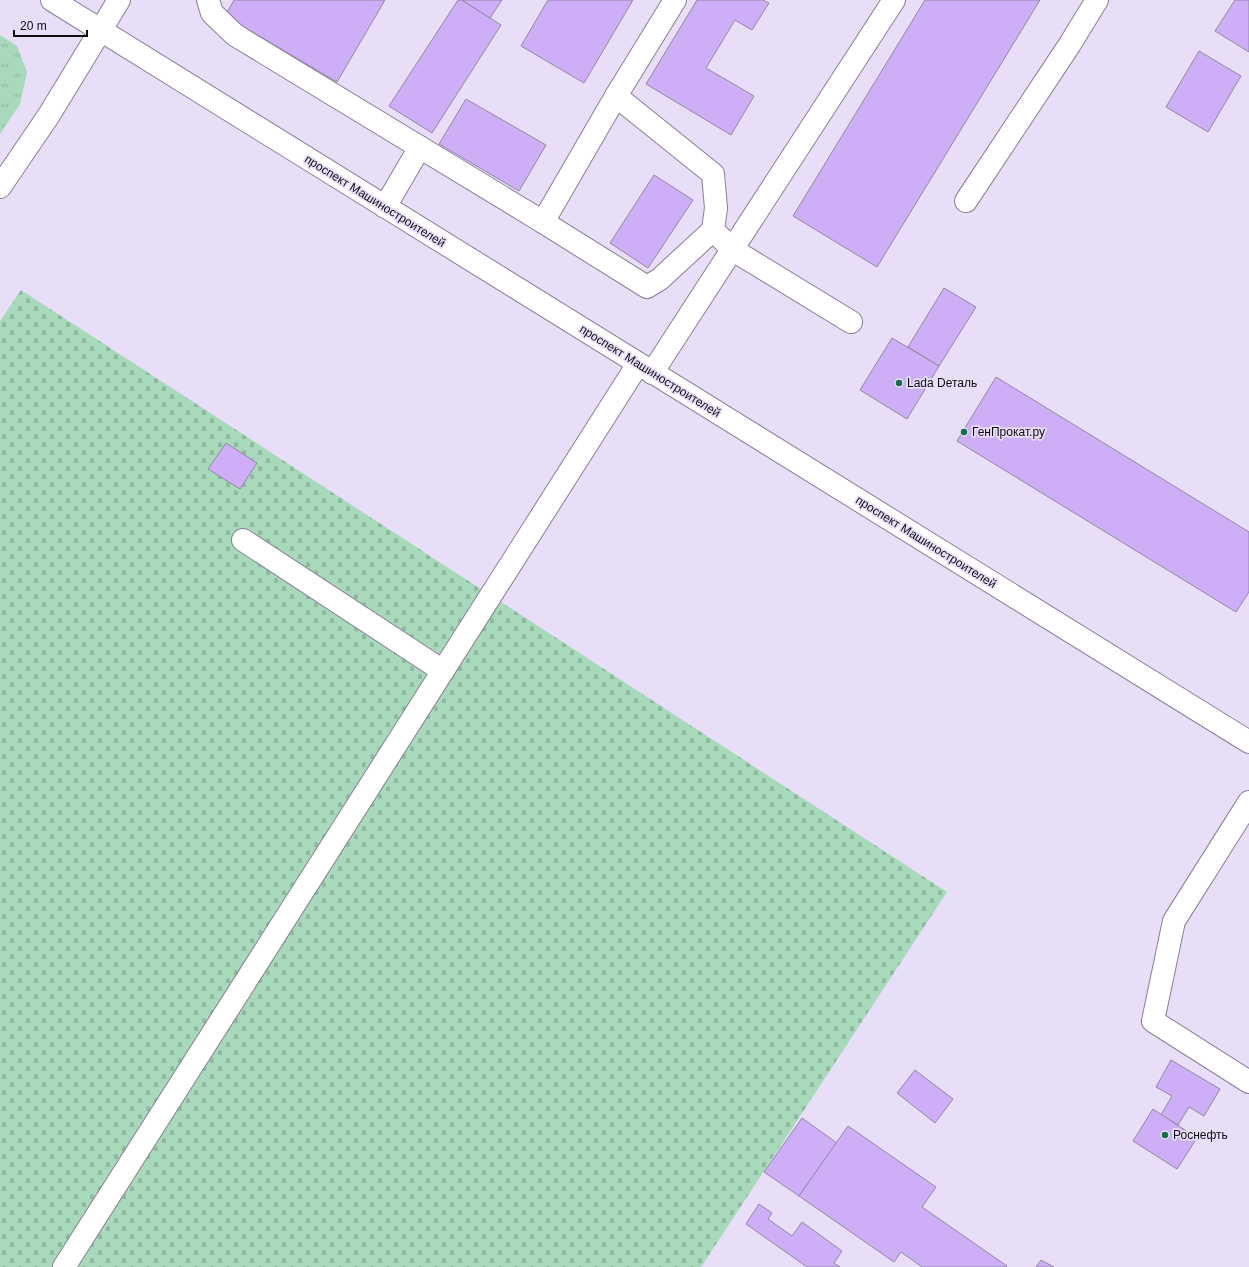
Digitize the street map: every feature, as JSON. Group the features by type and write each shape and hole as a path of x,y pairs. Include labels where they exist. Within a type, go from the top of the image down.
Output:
{"main road":[{"name":"проспект Машиностроителей","path":"52,0 1249,742"},
{"path":"0,187 49,115 119,0"},
{"path":"208,0 212,12 235,35 647,287 660,279 712,230 716,208 713,174 616,96"},
{"path":"543,222 616,96 675,0"},
{"path":"64,1267 443,671 645,369 733,250 894,0"},
{"path":"966,201 1070,44 1097,0"},
{"path":"385,207 420,147"},
{"path":"712,230 733,250 851,322"},
{"path":"243,540 443,671"},
{"path":"1249,802 1174,921 1153,1021 1249,1082"}],"green space":[{"path":"0,35 17,46 27,72 20,104 0,134"},
{"path":"21,290 947,892 701,1267 0,1267 0,321"}],"building":[{"path":"234,0 385,0 337,82 225,16"},
{"path":"458,0 462,0 501,25 432,133 389,106"},
{"path":"462,0 502,0 490,18"},
{"path":"548,0 633,0 584,83 521,46"},
{"path":"697,0 763,0 769,3 752,30 735,20 706,68 754,96 731,135 646,84"},
{"path":"925,0 1040,0 877,267 793,216"},
{"path":"1235,0 1249,0 1249,52 1215,31"},
{"path":"1199,51 1241,76 1208,132 1166,107"},
{"path":"466,99 546,145 519,191 439,144"},
{"path":"654,175 693,200 648,268 610,243"},
{"path":"944,288 976,307 939,366 908,347"},
{"path":"892,338 939,366 907,419 860,390"},
{"path":"996,377 1249,532 1249,592 1236,612 957,441"},
{"path":"226,443 257,463 240,489 208,469"},
{"path":"1171,1060 1220,1089 1204,1116 1189,1107 1178,1125 1161,1115 1172,1096 1156,1087"},
{"path":"915,1070 953,1099 935,1123 897,1093"},
{"path":"1153,1109 1197,1138 1177,1169 1133,1141"},
{"path":"802,1118 837,1143 799,1196 764,1172"},
{"path":"848,1126 936,1187 922,1207 1007,1266 922,1267 901,1252 894,1262 799,1196"},
{"path":"759,1204 772,1213 768,1219 792,1236 802,1222 842,1251 834,1263 840,1267 807,1267 746,1224"},
{"path":"1041,1260 1054,1267 1036,1267"}],"place":[{"name":"Lada Dеталь","path":"899,383"},
{"name":"ГенПрокат.ру","path":"964,432"},
{"name":"Роснефть","path":"1165,1135"}]}
